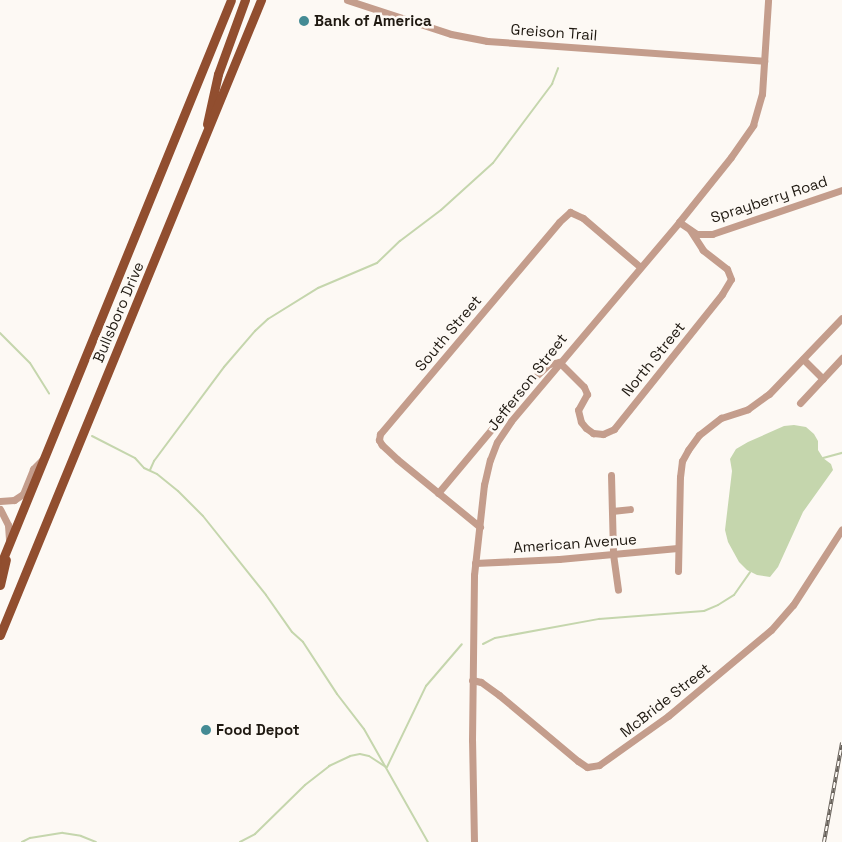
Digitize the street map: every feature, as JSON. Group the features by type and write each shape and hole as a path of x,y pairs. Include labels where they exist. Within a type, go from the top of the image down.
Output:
{"main road":[{"name":"Bullsboro Drive","path":"0,566 231,0"},
{"path":"204,141 218,74 245,0"},
{"name":"Bullsboro Drive","path":"0,635 261,0"},
{"path":"0,585 10,542"}],"street":[{"name":"Greison Trail","path":"347,0 451,34 487,41 764,61"},
{"name":"Jefferson Street","path":"474,842 472,680 475,563 484,486 497,442 510,421 639,266 679,222 731,157 753,125 762,94 768,0"},
{"name":"Sprayberry Road","path":"679,222 700,234 712,234 842,190"},
{"name":"South Street","path":"480,527 382,445 379,440 380,434 558,222 570,212 583,218 639,266"},
{"name":"North Street","path":"559,362 586,390 585,398 578,410 581,422 593,433 601,434 614,428 722,294 731,280 730,274 703,250 690,230"},
{"path":"678,571 680,477 682,461 688,450 699,435 721,418 756,404 842,318"},
{"path":"803,358 823,379"},
{"path":"800,403 842,358"},
{"path":"438,493 495,425 519,392 549,364 559,362"},
{"path":"0,501 14,500 23,494 33,469 45,456"},
{"path":"611,475 613,554 618,590"},
{"path":"0,509 8,525 10,542"},
{"path":"612,511 630,509"},
{"name":"McBride Street","path":"472,680 482,682 578,761 587,767 599,765 668,716 772,630 793,605 842,529"},
{"name":"American Avenue","path":"475,563 559,559 677,548"}],"shaded area":[{"path":"784,426 806,427 814,434 818,441 818,450 823,458 831,464 833,470 803,512 778,567 770,577 757,575 747,570 739,562 728,542 725,530 732,471 730,459 736,449 748,442"}],"waterway":[{"path":"150,470 154,461 224,367 255,331 268,319 318,288 377,263 400,241 441,210 493,163 552,84 558,68"},
{"path":"0,333 30,363 49,394"},
{"path":"92,436 135,458 144,468 157,474 178,491 203,516 266,595 292,632 303,642 337,694 364,729 428,842"},
{"path":"823,458 842,453"},
{"path":"483,644 495,638 599,619 704,611 734,595 750,572"},
{"path":"387,767 426,686 462,644"},
{"path":"240,842 255,834 305,785 329,766 350,756 360,754 369,756 386,767"},
{"path":"22,842 30,838 63,833 81,836 96,842"}],"railway":[{"path":"824,842 842,743"}],"place":[{"name":"Bank of America","path":"304,21"},
{"name":"Food Depot","path":"206,730"}]}
